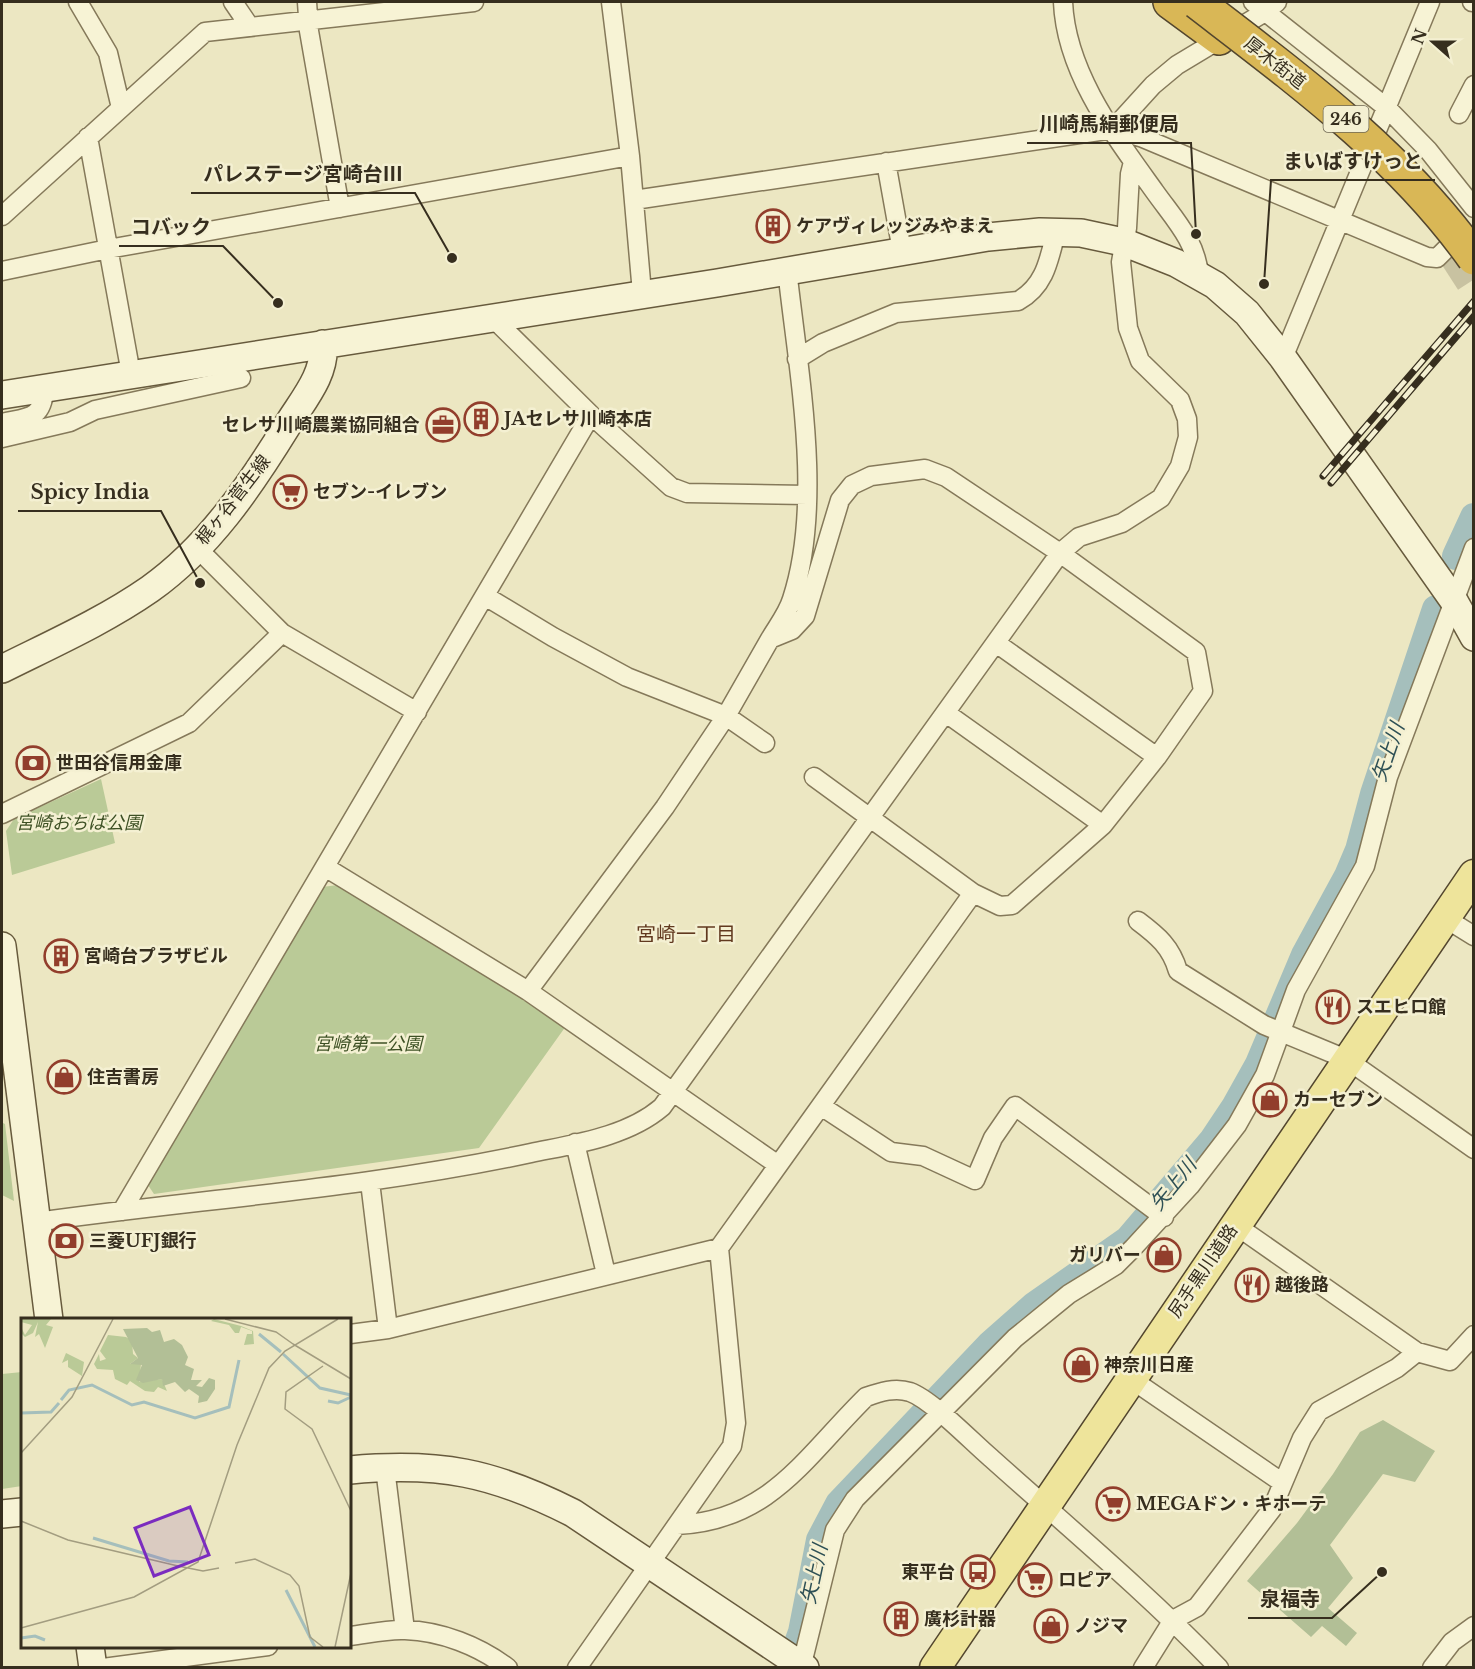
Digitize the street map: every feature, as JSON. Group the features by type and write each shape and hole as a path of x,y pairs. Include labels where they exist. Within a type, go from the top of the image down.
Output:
{"highway":[{"path":"1170,2 1220,39 1367,158 1459,252"},
{"name":"厚木街道","path":"1197,2 1333,109 1386,155 1454,230 1459,252"},
{"name":"厚木街道","path":"1230,2 1376,117 1417,159 1473,224"}],"main road":[{"name":"尻手黒川道路","path":"935,1668 1234,1224 1473,875"}],"street":[{"path":"78,2 108,53 121,108"},
{"path":"233,2 250,27"},
{"path":"307,2 309,31 340,208"},
{"path":"2,216 205,32 309,20 377,7 474,2"},
{"path":"611,2 630,156 641,278"},
{"path":"1063,2 1064,27 1084,81 1133,162 1194,247 1199,275"},
{"path":"1283,358 1430,2"},
{"path":"1113,129 1153,85 1177,65 1220,39 1265,5 1387,108 1428,150 1473,208"},
{"path":"1459,114 1472,93"},
{"path":"634,200 1113,129 1143,138 1432,259 1459,252"},
{"path":"88,137 131,374"},
{"path":"2,271 108,249 630,156"},
{"path":"886,162 902,251"},
{"path":"36,1222 370,1182 471,1166 575,1143 630,1127 651,1117 674,1092 1060,553 1079,537 1122,523 1161,498 1180,466 1188,437 1187,419 1180,400 1140,361 1128,328 1121,262 1127,228 1130,174 1133,162"},
{"path":"797,359 823,343 896,313 1018,301 1032,293 1040,282 1049,261 1056,232"},
{"path":"2,395 491,316 641,278 787,269 997,236 1056,232 1081,233 1123,242 1153,253 1199,275 1215,285 1247,313 1283,358 1472,629"},
{"path":"528,991 664,807 726,716 791,602 802,559 807,495 797,359 787,269"},
{"path":"491,316 591,415 671,487 687,493 807,495"},
{"name":"梶ヶ谷菅生線","path":"2,669 120,608 152,587 197,548 243,493 266,460 319,374 324,356 323,344"},
{"path":"2,438 70,422 95,410 242,378"},
{"path":"2,423 36,414 43,405 44,389"},
{"path":"123,1210 591,415"},
{"path":"770,639 792,630 805,616 840,500 852,485 871,476 925,469 946,477 1060,553 1196,652 1203,691 1157,757 1103,825 1012,905 1000,906 973,894 814,777"},
{"path":"197,548 282,633 417,712"},
{"path":"351,1470 386,1468 459,1470 518,1488 573,1513 802,1667 823,1572 835,1530 855,1499 936,1411 956,1395 1015,1338 1069,1294 1116,1265 1164,1217 1237,1125 1264,1075 1275,1029 1365,866 1388,777 1473,548"},
{"path":"485,596 552,637 627,677 726,716 765,742"},
{"path":"2,814 189,723 282,633"},
{"path":"996,643 1157,757"},
{"path":"946,713 1103,825"},
{"path":"325,867 528,991 778,1165"},
{"path":"577,1668 732,1446 736,1423 719,1248 973,894"},
{"path":"1445,918 1473,936"},
{"path":"1138,921 1159,936 1173,952 1178,971 1275,1029 1346,1059 1473,1149"},
{"path":"2,946 49,1318"},
{"path":"821,1106 891,1152 923,1156 975,1180 993,1138 1015,1106 1164,1217"},
{"path":"575,1143 606,1274"},
{"path":"370,1182 388,1329"},
{"path":"1234,1224 1417,1352 1450,1361 1473,1335"},
{"path":"351,1334 388,1329 719,1248"},
{"path":"1143,1668 1173,1620 1197,1607 1272,1509 1302,1438 1319,1411 1397,1368 1417,1352"},
{"path":"1131,1379 1283,1484"},
{"path":"677,1525 718,1519 764,1499 783,1483 866,1397 882,1390 910,1392 936,1411 1045,1504 1173,1620 1219,1668"},
{"path":"386,1468 405,1630"},
{"path":"2,1514 21,1512"},
{"path":"1432,1668 1452,1642 1473,1626"},
{"path":"351,1636 405,1630 458,1640 490,1654 508,1668"},
{"path":"90,1648 93,1668"},
{"path":"103,1668 260,1648"}],"green space":[{"name":"宮崎おちば公園","path":"101,779 115,843 12,875 6,831 14,819"},
{"name":"宮崎第一公園","path":"338,885 566,1026 479,1148 154,1194 148,1185 322,887"},
{"path":"3,1123 5,1124 14,1201 2,1195"},
{"path":"21,1372 21,1486 2,1489 2,1374"},
{"path":"1383,1420 1435,1451 1415,1482 1383,1474 1330,1545 1353,1578 1328,1608 1357,1633 1346,1646 1322,1626 1311,1637 1247,1581 1297,1523 1360,1432"}],"waterway":[{"name":"矢上川","path":"1456,556 1474,517"},
{"name":"矢上川","path":"789,1668 802,1632 820,1540 839,1504 991,1344 1034,1306 1128,1240 1213,1140 1235,1107 1259,1064 1305,955 1348,876 1359,850 1374,794 1436,609"}],"tunnel":[{"path":"1454,253 1474,284"}],"railway":[{"path":"1323,476 1474,301"},
{"path":"1331,483 1474,316"}],"place":[{"name":"ケアヴィレッジみやまえ","path":"773,226"},
{"name":"川崎馬絹郵便局","path":"1196,234"},
{"name":"パレステージ宮崎台Ⅲ","path":"452,258"},
{"name":"まいばすけっと","path":"1264,284"},
{"name":"コバック","path":"278,303"},
{"name":"JAセレサ川崎本店","path":"481,419"},
{"name":"セレサ川崎農業協同組合","path":"443,425"},
{"name":"セブン-イレブン","path":"290,492"},
{"name":"Spicy India","path":"200,583"},
{"name":"世田谷信用金庫","path":"33,763"},
{"name":"宮崎台プラザビル","path":"61,956"},
{"name":"スエヒロ館","path":"1333,1007"},
{"name":"住吉書房","path":"64,1077"},
{"name":"カーセブン","path":"1270,1100"},
{"name":"三菱UFJ銀行","path":"66,1241"},
{"name":"ガリバー","path":"1164,1255"},
{"name":"越後路","path":"1252,1285"},
{"name":"神奈川日産","path":"1081,1365"},
{"name":"MEGAドン・キホーテ","path":"1113,1504"},
{"name":"東平台","path":"978,1572"},
{"name":"泉福寺","path":"1382,1572"},
{"name":"ロピア","path":"1035,1580"},
{"name":"廣杉計器","path":"901,1619"},
{"name":"ノジマ","path":"1051,1626"}],"district":[{"name":"宮崎一丁目","path":"686,934"}]}
